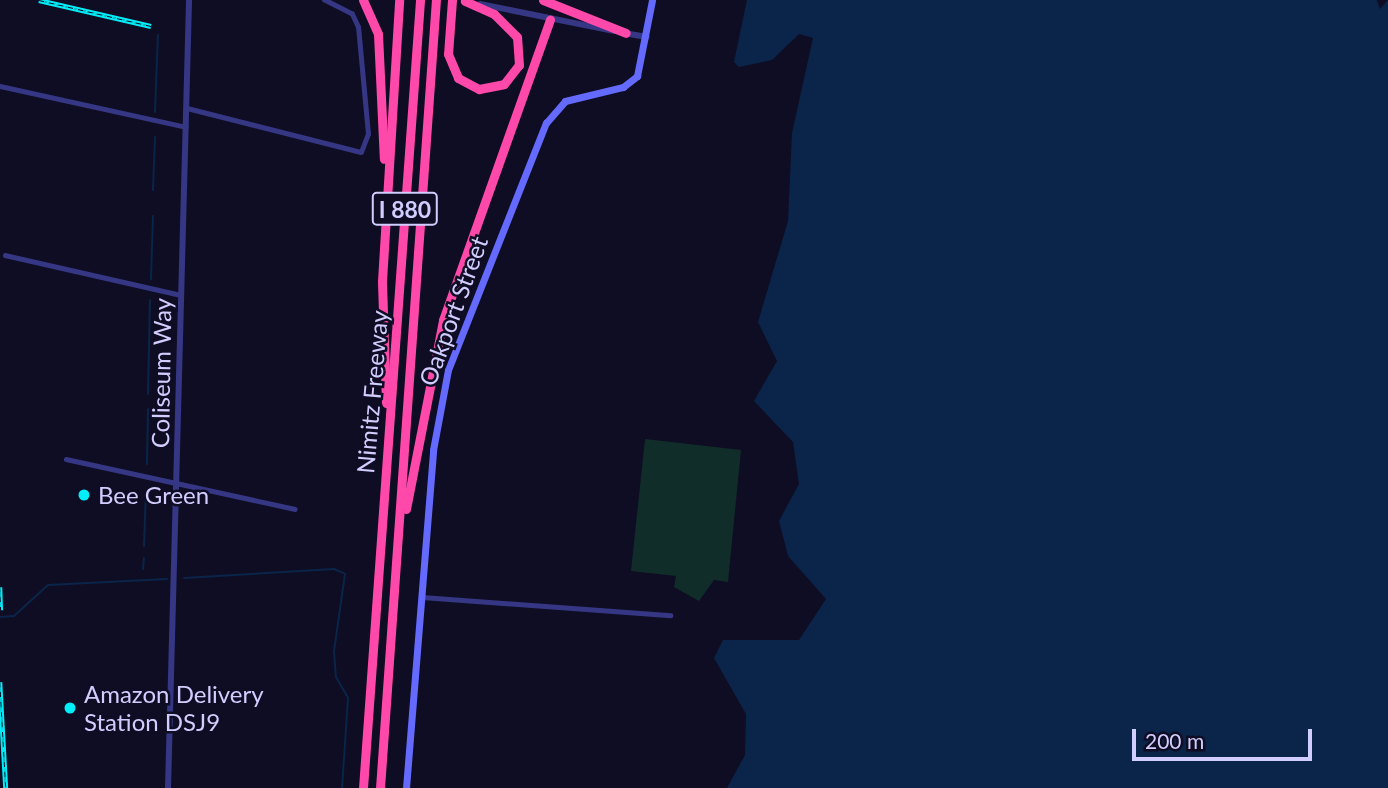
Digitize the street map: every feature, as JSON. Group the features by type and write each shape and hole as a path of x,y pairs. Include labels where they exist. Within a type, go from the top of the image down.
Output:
{"highway":[{"path":"363,0 378,34 387,183"},
{"path":"388,411 382,386 387,183 399,0"},
{"name":"Nimitz Freeway","path":"363,788 388,411 420,0"},
{"name":"Nimitz Freeway","path":"380,788 403,520 436,0"},
{"path":"452,0 451,66 480,89 504,84 519,65 517,37 494,14 463,0"},
{"path":"543,0 626,33"},
{"path":"403,520 443,320 550,20"}],"main road":[{"name":"Oakport Street","path":"406,788 444,384 545,123 565,102 631,82 647,37 652,0"}],"street":[{"name":"Coliseum Way","path":"168,788 189,0"},
{"path":"187,108 361,152 368,134 358,27 352,14 324,0"},
{"path":"463,0 550,20 647,37"},
{"path":"0,86 186,127"},
{"path":"5,255 182,295"},
{"path":"66,459 295,509"},
{"path":"422,597 670,615"}],"green space":[{"path":"645,439 741,450 728,582 714,580 699,601 674,587 676,576 631,571"}],"water":[{"path":"747,0 1377,0 1380,9 1388,0 1388,788 727,788 745,755 746,714 714,658 723,640 799,640 826,599 788,556 779,521 799,484 793,442 754,401 777,361 758,322 788,221 792,133 813,38 799,34 772,60 739,67 734,62"}],"waterway":[{"path":"155,112 158,35"},
{"path":"153,190 155,137"},
{"path":"151,279 153,216"},
{"path":"148,394 150,300"},
{"path":"147,464 148,409"},
{"path":"144,546 146,490"},
{"path":"143,569 144,558"},
{"path":"184,578 334,569 345,574 334,651 336,677 348,698 342,788"},
{"path":"0,617 14,616 48,585 167,579"}],"railway":[{"path":"39,0 151,26"},
{"path":"0,587 1,610"},
{"path":"0,682 6,788"}],"place":[{"name":"Bee Green","path":"84,495"},
{"name":"Amazon Delivery Station DSJ9","path":"70,708"}]}
